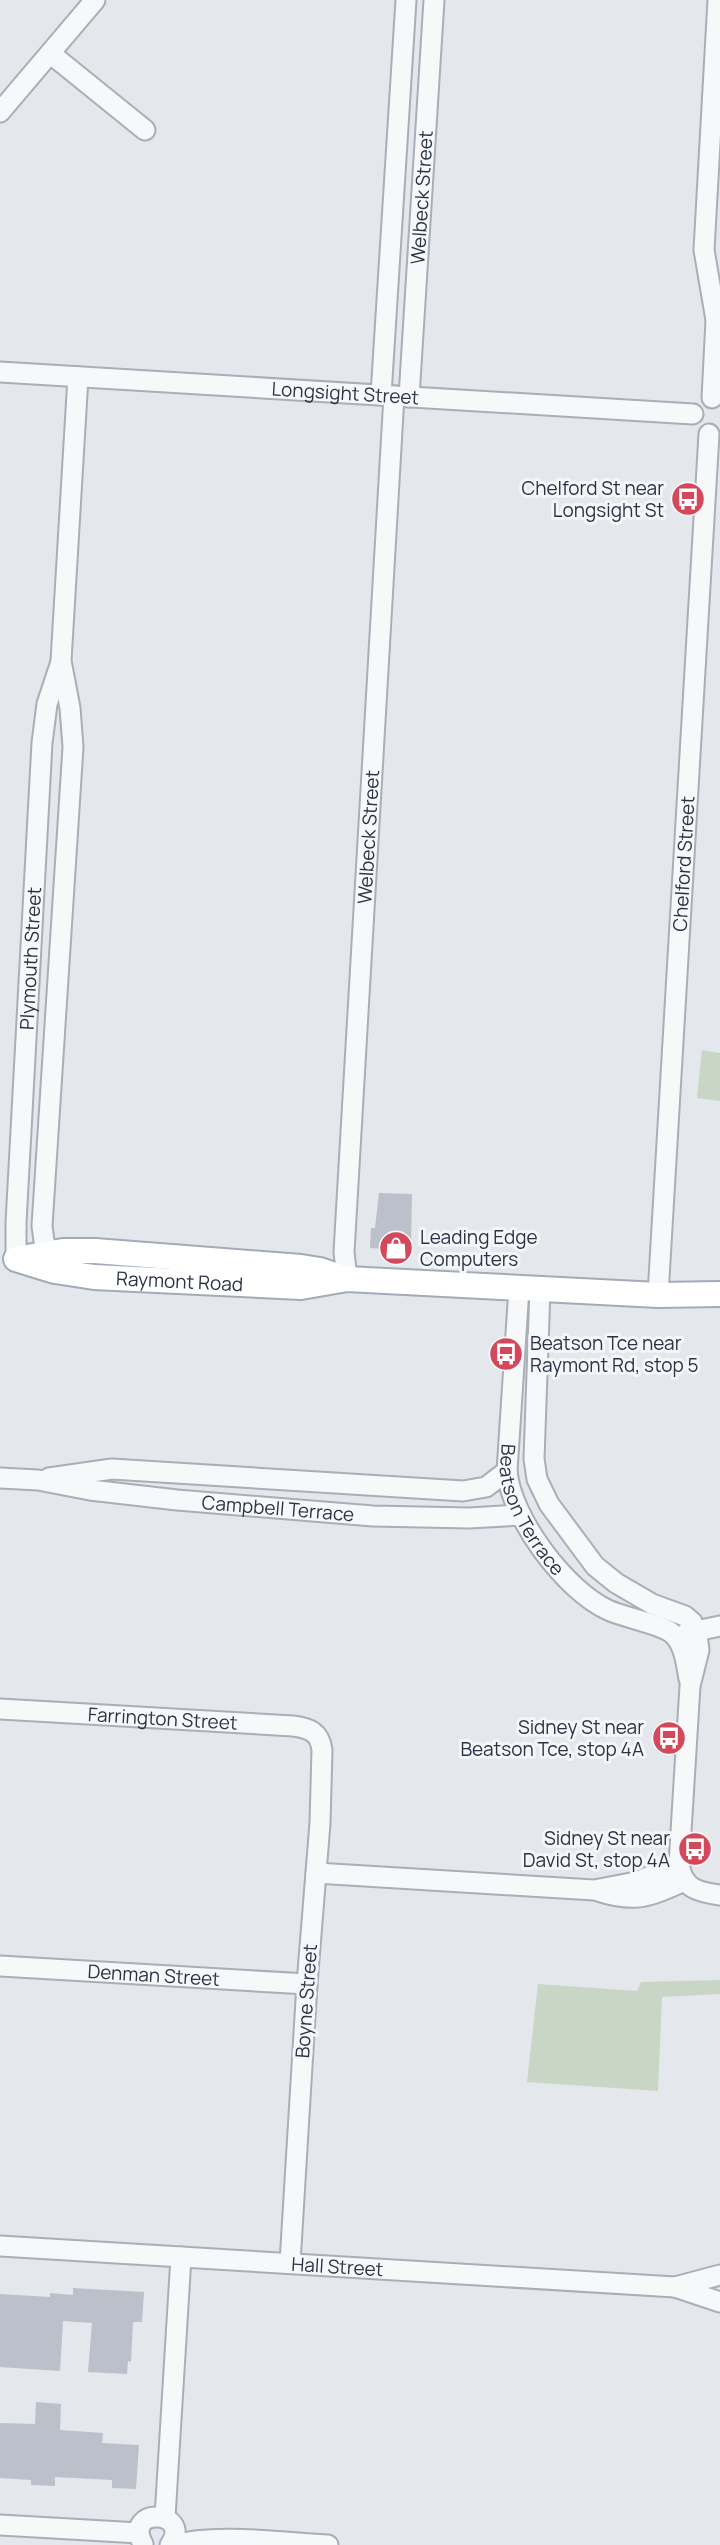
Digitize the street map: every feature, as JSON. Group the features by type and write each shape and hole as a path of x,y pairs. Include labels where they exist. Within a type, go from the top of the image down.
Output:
{"main road":[{"name":"Raymont Road","path":"8,1259 49,1253 95,1251 301,1267 346,1279 658,1295 720,1294"},
{"name":"Raymont Road","path":"8,1259 55,1272 94,1277 301,1287 346,1279"},
{"name":"Raymont Road","path":"658,1295 720,1308"}],"street":[{"path":"0,112 95,0"},
{"name":"Welbeck Street","path":"346,1279 344,1252 395,396 406,0"},
{"name":"Welbeck Street","path":"395,396 434,0"},
{"path":"715,432 699,430 693,414 702,401 716,400 718,312 704,250 718,0"},
{"path":"51,54 145,130"},
{"name":"Longsight Street","path":"0,372 693,414"},
{"name":"Plymouth Street","path":"49,1253 42,1226 73,739 61,662 78,377"},
{"name":"Chelford Street","path":"658,1295 715,432"},
{"name":"Plymouth Street","path":"8,1259 16,1223 43,736 49,695 61,662"},
{"name":"Beatson Terrace","path":"529,1289 513,1401 507,1471 511,1494 521,1515 555,1564 590,1598 615,1614 666,1630 675,1637"},
{"name":"Beatson Terrace","path":"529,1289 536,1402 536,1473 555,1513 600,1572 652,1604 685,1616 695,1630"},
{"path":"513,1401 536,1402"},
{"name":"Campbell Terrace","path":"38,1480 112,1469 460,1491 482,1489 507,1471"},
{"name":"Campbell Terrace","path":"0,1478 38,1480 90,1490 177,1500 373,1516 464,1518 521,1515"},
{"path":"460,1491 464,1518"},
{"path":"690,1686 685,1656 675,1637 720,1626"},
{"path":"695,1630 699,1650 690,1686 682,1872 694,1891 720,1895"},
{"name":"Farrington Street","path":"0,1709 293,1726 309,1729 320,1740"},
{"name":"Boyne Street","path":"290,2263 320,1823 320,1740"},
{"path":"316,1873 594,1890 632,1899 655,1894 682,1872"},
{"name":"Denman Street","path":"0,1966 307,1984"},
{"name":"Hall Street","path":"0,2246 675,2287 720,2302"},
{"path":"170,2545 174,2533 166,2519 181,2257"},
{"name":"Hall Street","path":"675,2287 720,2275"},
{"path":"0,2525 142,2539 145,2520 155,2516 228,2540"},
{"path":"176,2545 193,2540 328,2545"}],"green space":[{"path":"702,1050 720,1053 720,1101 697,1098"},
{"path":"720,1980 720,1994 662,1997 658,2091 527,2082 538,1984 637,1991 641,1982"}],"building":[{"path":"379,1193 412,1194 411,1244 399,1244 399,1250 370,1248 371,1228 375,1228"},
{"path":"73,2288 144,2292 142,2322 133,2322 131,2362 128,2361 127,2374 88,2372 92,2323 63,2321 60,2371 0,2367 0,2294 50,2297 50,2293 73,2295"},
{"path":"36,2402 61,2404 60,2430 103,2433 102,2443 139,2445 136,2489 112,2488 112,2480 55,2477 55,2486 31,2485 31,2480 0,2478 0,2423 35,2424"}],"place":[{"name":"Chelford St near Longsight St","path":"688,499"},
{"name":"Leading Edge Computers","path":"396,1248"},
{"name":"Beatson Tce near Raymont Rd, stop 5","path":"506,1354"},
{"name":"Sidney St near Beatson Tce, stop 4A","path":"669,1738"},
{"name":"Sidney St near David St, stop 4A","path":"695,1849"}]}
